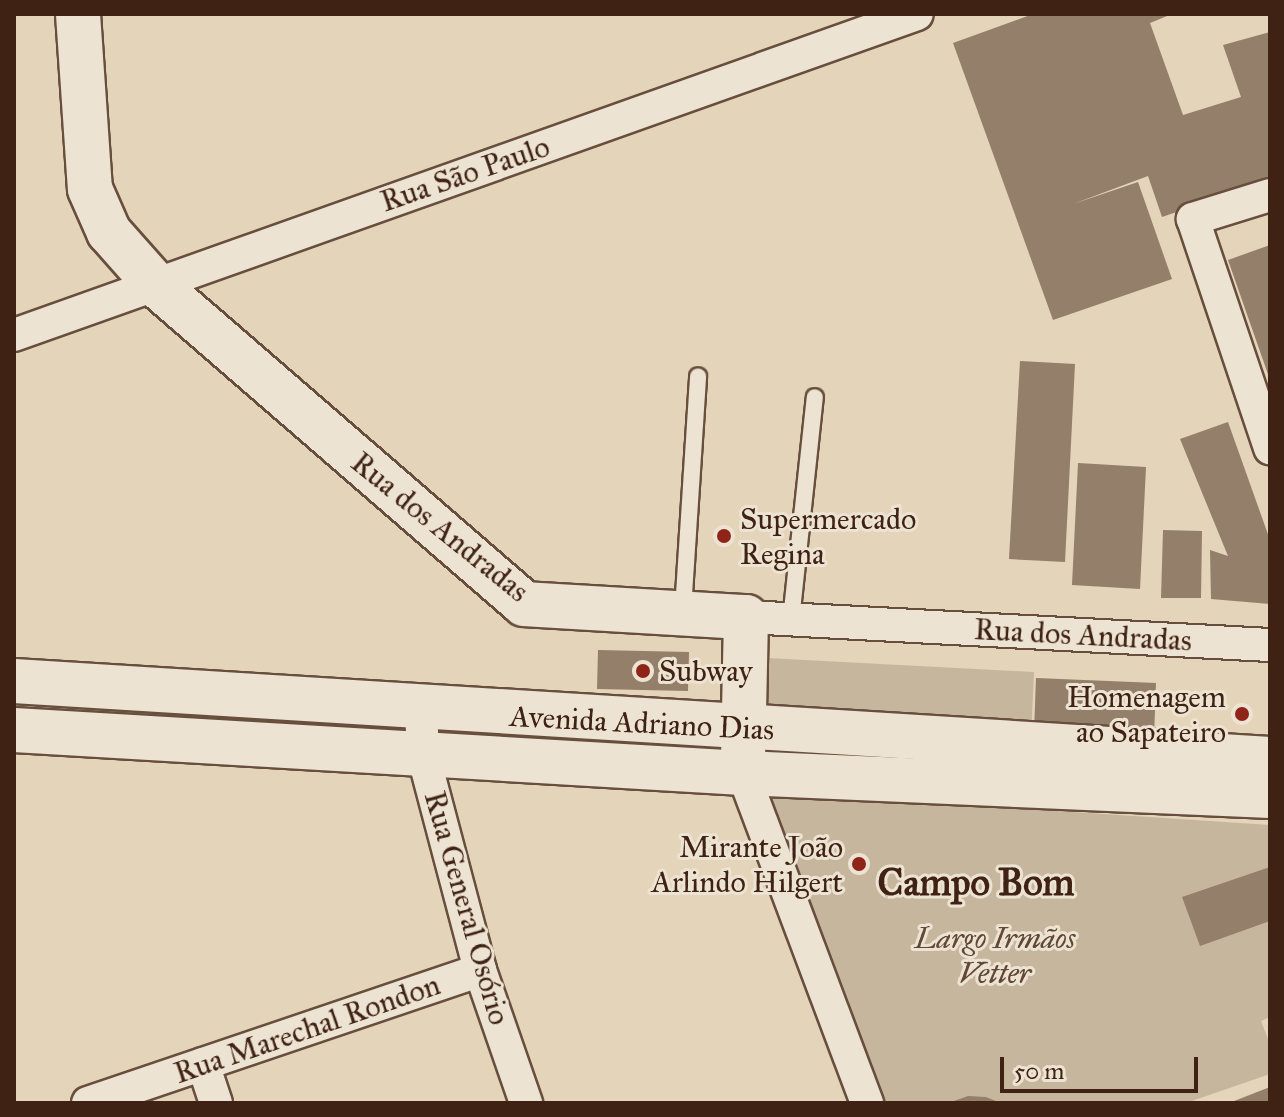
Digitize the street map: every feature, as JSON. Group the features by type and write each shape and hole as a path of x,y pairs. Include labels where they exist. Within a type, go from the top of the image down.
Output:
{"street":[{"name":"Rua dos Andradas","path":"78,14 90,189 109,232 155,284 524,604 683,616 1270,645"},
{"name":"Rua São Paulo","path":"14,335 917,14"},
{"path":"1270,195 1193,219 1270,448"},
{"path":"746,617 741,730 743,773 867,1103"},
{"name":"Avenida Adriano Dias","path":"14,681 741,730 1270,796"},
{"name":"Rua General Osório","path":"421,710 423,754 480,970 526,1103"},
{"name":"Avenida Adriano Dias","path":"14,730 743,773 1270,759"},
{"name":"Rua Marechal Rondon","path":"88,1103 480,970"},
{"path":"203,1064 216,1103"}],"lane":[{"path":"683,616 698,376"},
{"path":"791,620 815,397"}],"green space":[{"path":"749,657 1034,672 1031,738 762,722"},
{"name":"Largo Irmãos Vetter","path":"768,792 1270,825 1270,1017 1261,1021 1270,1044 1270,1074 1186,1103 882,1103"}],"building":[{"path":"1033,14 1172,14 1150,23 1183,115 1241,97 1223,45 1270,32 1270,180 1162,217 1148,176 1073,204 1138,182 1172,279 1053,320 953,43"},
{"path":"1270,245 1270,380 1228,260"},
{"path":"1020,361 1075,364 1065,562 1009,559"},
{"path":"1228,422 1270,540 1270,604 1211,599 1210,550 1228,556 1180,439"},
{"path":"1078,463 1146,467 1140,589 1072,585"},
{"path":"1163,530 1202,531 1201,598 1161,598"},
{"name":"Subway","path":"598,650 689,652 688,691 597,689"},
{"path":"1036,678 1156,683 1154,737 1034,732"},
{"path":"1270,867 1270,921 1200,946 1182,897"},
{"path":"1270,1087 1270,1103 1229,1103"},
{"path":"968,1096 986,1097 1001,1103 948,1103"}],"place":[{"name":"Supermercado Regina","path":"724,536"},
{"name":"Subway","path":"643,671"},
{"name":"Homenagem ao Sapateiro","path":"1242,714"},
{"name":"Mirante João Arlindo Hilgert","path":"859,864"}],"district":[{"name":"Campo Bom","path":"976,883"}]}
